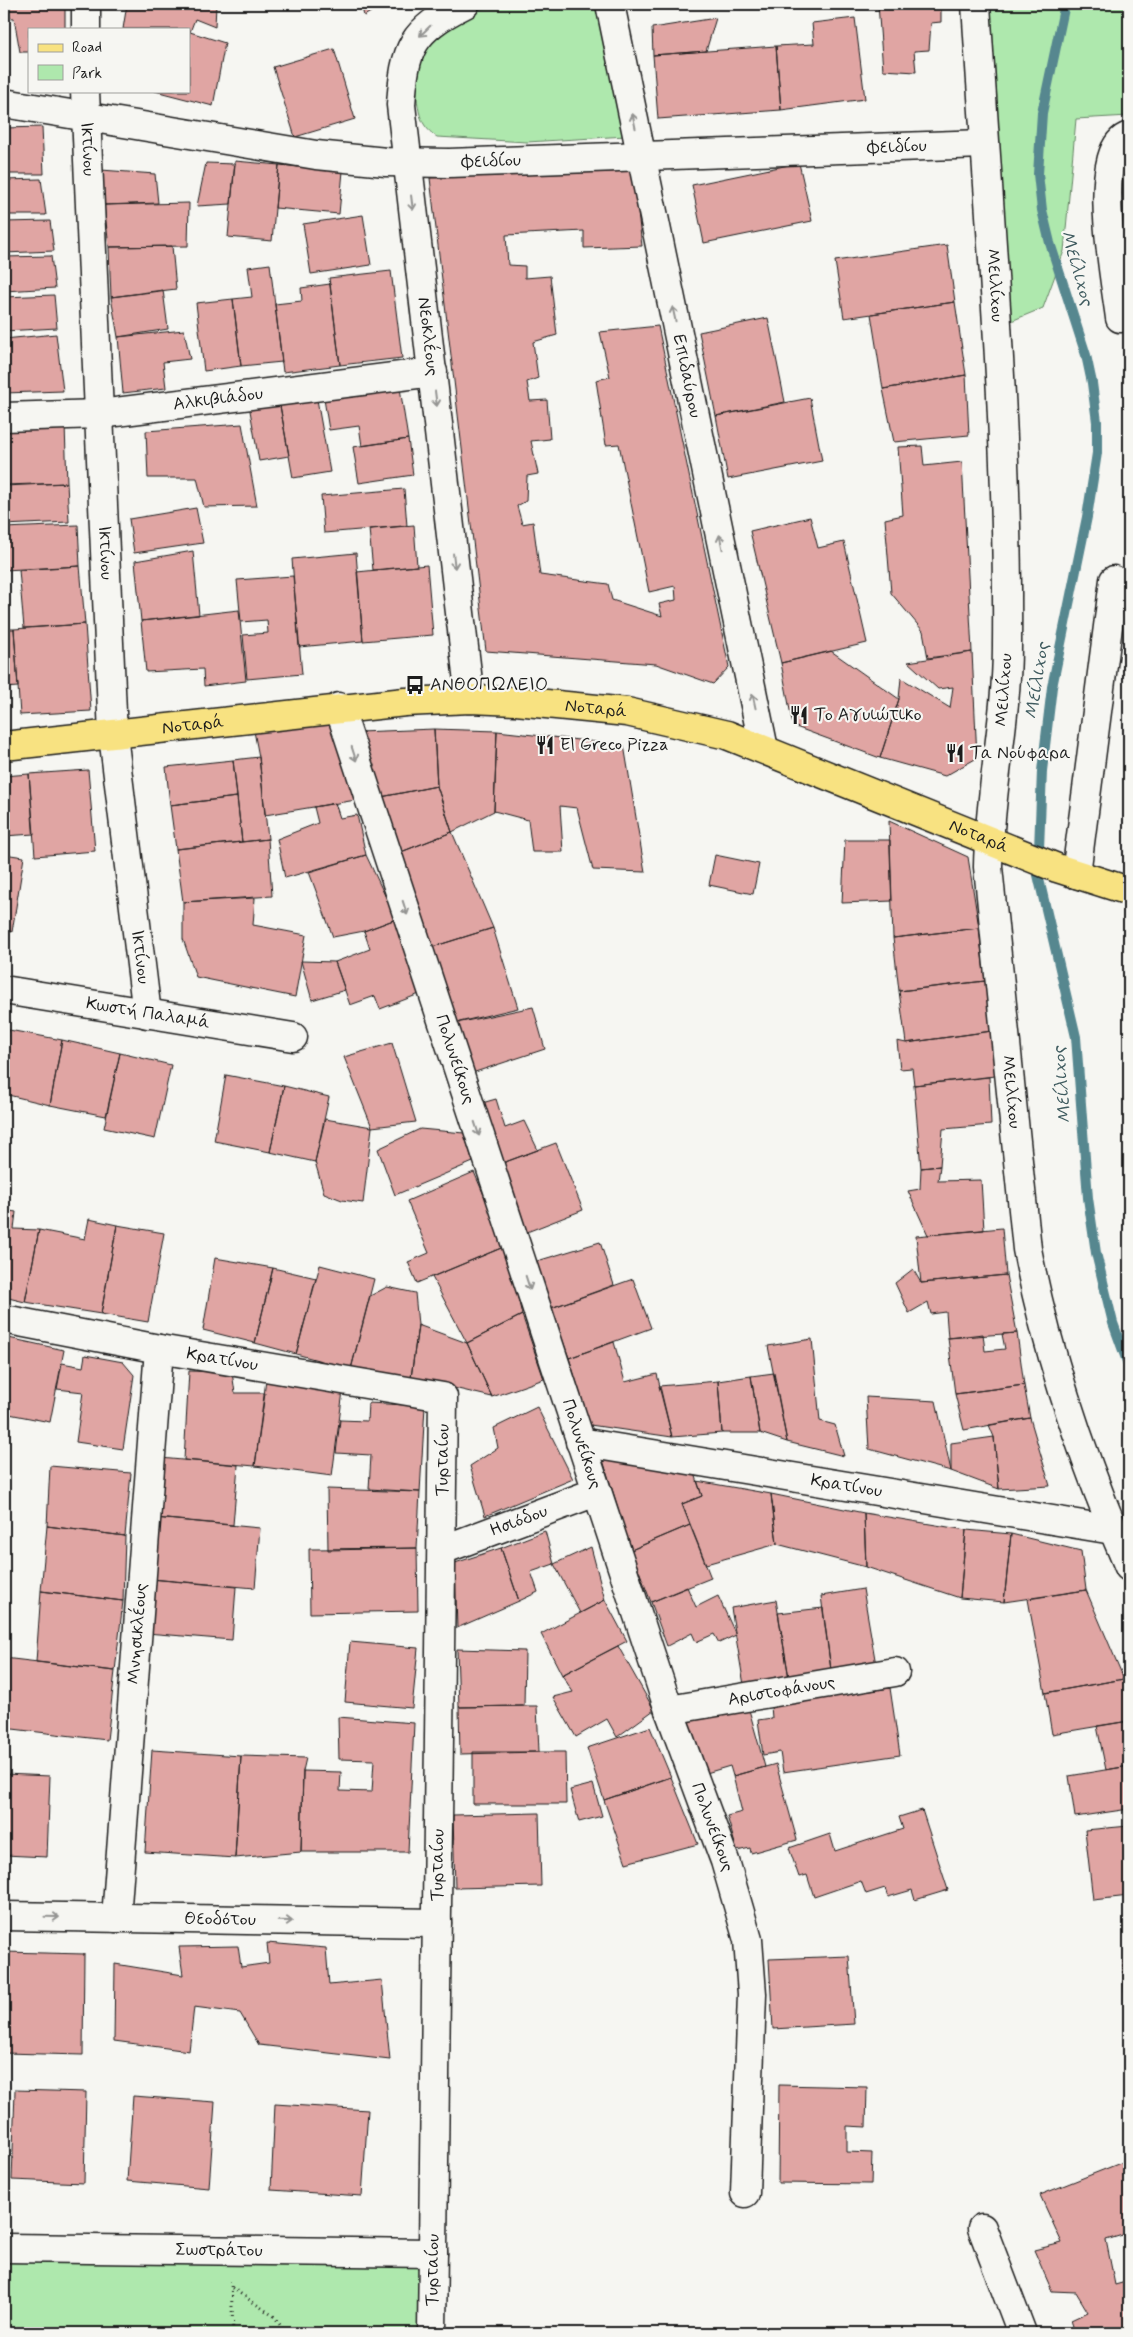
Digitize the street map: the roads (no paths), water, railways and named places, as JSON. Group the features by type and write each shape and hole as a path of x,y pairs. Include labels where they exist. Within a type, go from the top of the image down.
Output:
{"main road":[{"name":"Νοταρά","path":"4,746 113,735 339,707 470,699 516,701 627,712 727,735 1067,871 1129,891"}],"street":[{"path":"86,4 86,28"},
{"name":"Νεοκλέους","path":"465,4 428,28 417,39 406,56 401,105 470,699"},
{"name":"Επιδαύρου","path":"610,4 764,749"},
{"name":"Μειλίχου","path":"976,4 1001,404 1007,647 1004,704 988,840 988,867 1027,1249 1046,1338 1092,1477 1129,1567"},
{"name":"Φειδίου","path":"4,103 85,104 316,155 408,163 984,144"},
{"name":"Ικτίνου","path":"85,104 113,735 148,1014"},
{"path":"1120,318 1108,223 1107,196 1114,148 1124,138"},
{"name":"Αλκιβιάδου","path":"4,417 100,414 433,372"},
{"path":"1067,871 1114,580"},
{"name":"Πολυνείκους","path":"339,707 596,1492 669,1710 725,1861 748,1940 752,1994 745,2193"},
{"name":"Κωστή Παλαμά","path":"4,990 293,1037"},
{"name":"Κρατίνου","path":"4,1319 159,1349 443,1397"},
{"name":"Μνησικλέους","path":"116,1918 159,1349"},
{"name":"Τυρταίου","path":"432,2333 443,1397"},
{"name":"Κρατίνου","path":"580,1442 1113,1530"},
{"name":"Ησιόδου","path":"442,1550 596,1492"},
{"name":"Αριστοφάνους","path":"669,1710 895,1672"},
{"name":"Θεοδότου","path":"4,1916 437,1923"},
{"path":"982,2228 1022,2333"},
{"name":"Σωστράτου","path":"4,2248 433,2253"}],"waterway":[{"name":"Μείλιχος","path":"1065,4 1042,113 1038,174 1042,210 1050,243 1086,355 1092,383 1097,422 1097,453 1087,517 1052,687 1042,771 1038,875 1076,1037 1088,1198 1096,1253 1113,1323 1129,1367"}],"place":[{"name":"ΑΝΘΟΠΩΛΕΙΟ","path":"415,685"},
{"name":"Το Αγυιώτικο","path":"799,715"},
{"name":"El Greco Pizza","path":"545,745"},
{"name":"Τα Νούφαρα","path":"955,753"}]}
